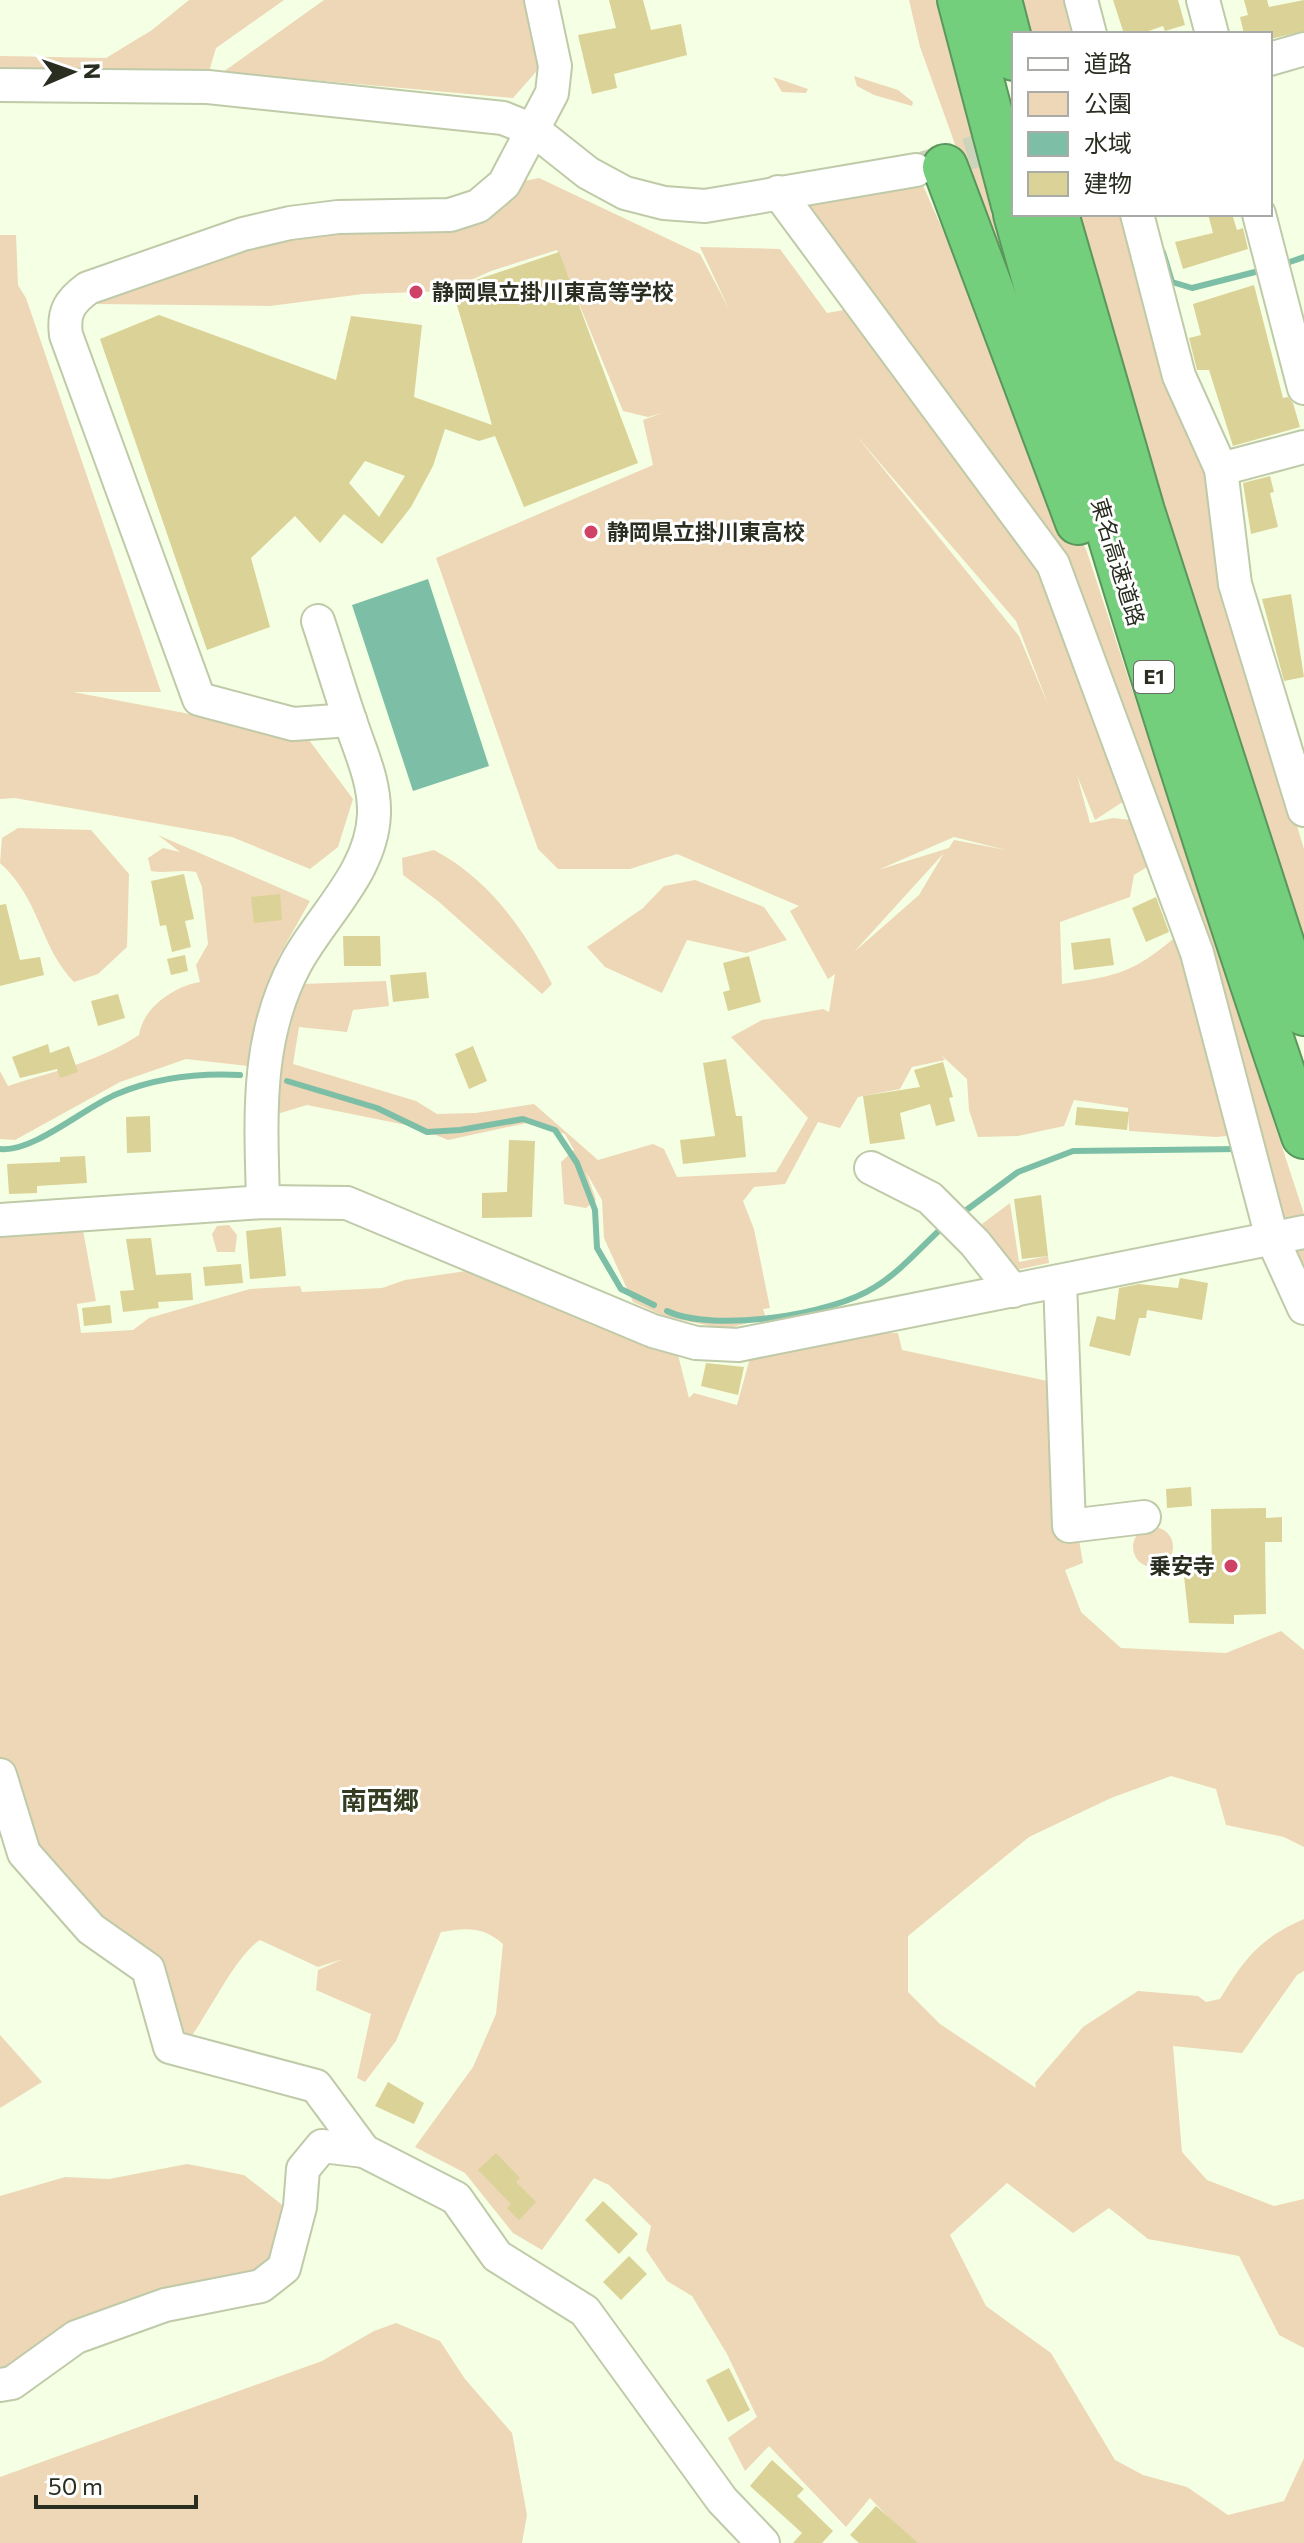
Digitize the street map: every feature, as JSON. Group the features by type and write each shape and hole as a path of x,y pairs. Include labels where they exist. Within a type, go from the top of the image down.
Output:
{"highway":[{"path":"960,0 1012,197"},
{"path":"999,0 1012,50"},
{"path":"931,168 1232,924"},
{"name":"東名高速道路","path":"1017,216 1118,564 1232,924 1304,1136"},
{"name":"東名高速道路","path":"1057,216 1142,511 1304,1013"}],"street":[{"path":"350,720 293,724 199,699 66,335 64,317 72,301 88,288 243,234 303,221 450,215 478,206 504,184 535,131 552,93 555,66 541,0"},
{"path":"1081,0 1089,32"},
{"path":"1203,0 1211,32"},
{"path":"1272,58 1304,49"},
{"path":"0,85 208,87 450,110 503,118 535,131 588,173 625,193 664,203 705,206 931,168"},
{"path":"778,192 1053,564 1197,953 1272,1238 1304,1308"},
{"path":"1138,216 1179,376 1221,469 1235,584 1304,810"},
{"path":"1260,216 1304,388"},
{"path":"1221,469 1304,447"},
{"path":"263,1202 263,1060 273,1017 295,964 358,869 370,841 374,814 371,780 318,621"},
{"path":"871,1168 930,1198 975,1243 1013,1291"},
{"path":"0,1220 263,1202 347,1203 653,1331 696,1343 738,1345 1304,1232"},
{"path":"1060,1281 1069,1526 1144,1517"},
{"path":"0,1775 24,1853 91,1929 148,1969 170,2047 316,2086 364,2151"},
{"path":"0,2385 12,2383 76,2337 165,2305 261,2286 284,2268 300,2207 303,2169 322,2146 364,2151 456,2198 497,2256 585,2311 722,2500 763,2543"}],"green space":[{"path":"189,0 284,0 216,48 208,75 0,80 0,56 106,58 152,30"},
{"path":"324,0 528,0 542,65 513,98 223,72"},
{"path":"909,0 945,0 1029,350 920,47"},
{"path":"1018,0 1075,0 1083,32 1026,32"},
{"path":"854,76 898,90 913,102 912,106 874,95 857,86"},
{"path":"773,77 808,89 806,93 782,92"},
{"name":"静岡県立掛川東高校","path":"916,170 1087,552 1304,1214 1304,1288 1237,1135 1216,1137 1129,1131 1128,1108 1074,1100 1064,1126 1018,1136 978,1137 969,1110 967,1079 941,1055 945,1060 912,1067 900,1089 858,1097 840,1128 818,1122 785,1184 754,1187 743,1201 754,1229 770,1308 763,1309 766,1318 726,1329 666,1317 633,1302 604,1238 602,1200 586,1172 596,1200 586,1208 564,1204 561,1162 574,1150 565,1134 531,1122 448,1140 416,1127 307,1105 277,1114 281,1061 302,984 386,981 389,1006 353,1010 347,1032 299,1027 293,1064 416,1101 437,1114 476,1113 534,1104 598,1160 653,1144 664,1149 677,1177 776,1172 808,1118 731,1037 762,1020 823,1009 829,1012 835,974 828,979 790,911 799,906 677,854 630,869 558,869 538,849 436,558 653,465 643,420 662,413 648,417 623,411 557,250 491,271 447,291 363,294 270,306 97,304 214,244 539,178 700,254 729,309 700,247 780,249 827,313 855,308 1058,548 801,199","holes":["855,434 1016,621 1049,707 1019,636","1077,775 1095,820 1138,792 1184,930 1128,969 1101,978 1062,984 1060,922 1130,897 1134,875 1155,862 1131,820 1113,818 1090,823","954,837 1006,850 954,840 949,848 878,870","944,853 919,895 854,952"]},
{"path":"1075,216 1130,216 1211,471 1226,586 1304,849 1304,961 1267,860"},
{"path":"0,235 16,235 18,285 26,298 161,692 73,692 306,736 353,799 338,847 310,869 232,837 15,798 0,799"},
{"path":"18,828 91,830 129,874 127,947 98,974 74,982 53,953 24,892 0,863 2,838"},
{"path":"158,835 310,901 279,956 248,1066 186,1059 120,1082 15,1140 0,1139 0,1071 8,1086 108,1052 139,1035 153,1007 171,993 200,982 196,965 208,944 202,887 196,872 151,871 148,858 163,848 180,852"},
{"path":"434,850 472,876 504,908 530,944 552,984 542,994 438,901 403,875 402,858"},
{"path":"695,880 764,907 787,940 746,953 687,940 662,993 605,967 587,947 643,908 664,886"},
{"path":"1010,1203 1019,1262 1048,1256 1049,1263 1011,1271 982,1224"},
{"path":"82,1225 96,1301 77,1304 81,1333 133,1330 149,1318 250,1289 300,1286 302,1292 382,1288 405,1280 500,1266 678,1355 689,1398 694,1393 737,1405 750,1358 844,1334 898,1333 902,1350 1052,1382 1083,1563 1065,1570 1081,1612 1121,1648 1226,1653 1281,1631 1304,1650 1304,1847 1284,1837 1226,1825 1216,1789 1171,1776 1111,1798 1029,1837 908,1936 908,1992 940,2024 1036,2088 1035,2083 1083,2027 1138,1991 1198,1996 1206,2002 1220,1999 1254,1951 1276,1934 1304,1919 1304,1971 1297,1975 1242,2053 1173,2046 1182,2152 1207,2180 1274,2206 1304,2199 1304,2348 1279,2335 1239,2256 1148,2239 1109,2208 1073,2233 1007,2183 950,2235 986,2306 1051,2353 1115,2460 1143,2475 1187,2487 1228,2515 1284,2501 1304,2458 1304,2543 913,2543 870,2498 846,2527 769,2446 745,2471 728,2438 757,2417 727,2354 692,2296 667,2281 646,2250 651,2226 609,2185 594,2178 542,2250 513,2233 465,2173 415,2147 473,2067 496,2014 503,1944 488,1934 467,1929 441,1932 396,2041 365,2082 357,2078 371,2014 316,1990 318,1970 343,1959 318,1967 260,1940 241,1959 188,2041 152,1960 80,1904 29,1833 0,1766 0,1231"},
{"path":"229,1225 237,1235 235,1252 217,1252 212,1234 217,1226"},
{"path":"1153,1527 1167,1533 1173,1547 1167,1561 1153,1567 1139,1561 1133,1547 1139,1533"},
{"path":"0,2035 42,2082 0,2108"},
{"path":"187,2164 244,2175 290,2211 271,2264 0,2385 0,2196 65,2177 109,2179"},
{"path":"396,2323 440,2341 465,2379 512,2433 527,2515 522,2543 0,2543 0,2477 322,2361 374,2331"}],"water":[{"path":"428,579 489,766 413,791 352,605"}],"building":[{"path":"609,0 643,0 651,30 681,24 687,55 614,74 617,88 592,94 578,35 616,28"},
{"path":"1113,0 1178,0 1185,25 1165,31 1163,26 1146,32 1123,32"},
{"path":"1244,0 1267,0 1269,7 1304,0 1304,31 1272,39 1272,32 1244,32 1240,17 1248,15"},
{"path":"1209,216 1233,216 1237,230 1243,228 1248,249 1183,269 1175,242 1213,233"},
{"path":"559,252 638,463 524,507 495,436 479,441 445,429 433,466 411,507 382,544 344,514 320,543 295,516 251,558 270,627 207,650 100,339 159,315 336,380 351,316 422,325 414,397 492,425 452,288","holes":["365,461 405,476 379,517 349,483"]},
{"path":"1254,285 1283,398 1288,397 1293,403 1300,427 1233,446 1209,370 1197,370 1189,338 1201,335 1193,304"},
{"path":"1270,476 1274,492 1270,493 1278,527 1251,534 1243,483"},
{"path":"1291,594 1304,677 1284,681 1262,599"},
{"path":"184,874 194,919 185,921 191,947 172,952 166,925 160,926 151,881"},
{"path":"280,894 282,920 254,923 251,897"},
{"path":"1156,897 1169,932 1146,942 1132,908"},
{"path":"6,904 20,960 40,957 44,975 0,986 0,905"},
{"path":"343,936 380,936 381,966 344,966"},
{"path":"1110,938 1114,965 1074,970 1071,943"},
{"path":"185,955 188,971 171,975 167,959"},
{"path":"749,956 761,1002 728,1011 723,992 730,990 723,963"},
{"path":"426,972 429,998 393,1002 390,975"},
{"path":"118,994 125,1018 98,1026 91,1001"},
{"path":"48,1044 50,1053 69,1046 78,1072 60,1078 57,1069 20,1078 12,1057"},
{"path":"473,1046 487,1081 469,1089 455,1054"},
{"path":"726,1059 736,1116 742,1116 746,1157 683,1164 680,1140 715,1136 703,1063"},
{"path":"943,1062 953,1097 949,1098 955,1121 936,1126 930,1104 900,1113 905,1139 870,1144 863,1096 920,1087 914,1070"},
{"path":"1077,1107 1129,1112 1127,1130 1075,1125"},
{"path":"150,1116 151,1152 127,1153 126,1117"},
{"path":"509,1140 535,1141 532,1217 482,1218 482,1193 507,1192"},
{"path":"85,1156 87,1183 37,1186 37,1193 9,1194 7,1164 60,1162 60,1157"},
{"path":"1041,1195 1048,1256 1022,1259 1014,1199"},
{"path":"281,1227 286,1276 250,1279 246,1231"},
{"path":"151,1238 156,1275 191,1273 193,1300 158,1302 159,1308 123,1312 120,1291 134,1290 126,1239"},
{"path":"241,1264 243,1283 205,1286 203,1267"},
{"path":"1180,1278 1208,1283 1202,1320 1147,1310 1146,1318 1139,1318 1130,1356 1089,1346 1097,1316 1115,1320 1119,1288 1139,1284 1178,1288"},
{"path":"110,1305 112,1323 84,1326 82,1308"},
{"path":"706,1363 744,1367 738,1395 701,1386"},
{"path":"1191,1487 1192,1506 1167,1508 1166,1489"},
{"name":"乗安寺","path":"1266,1508 1266,1518 1282,1517 1282,1542 1265,1542 1266,1614 1234,1615 1234,1624 1189,1623 1183,1566 1212,1566 1211,1509"},
{"path":"388,2082 424,2103 414,2124 375,2106"},
{"path":"496,2153 520,2178 516,2182 536,2202 519,2220 507,2208 511,2204 478,2170"},
{"path":"603,2201 638,2234 619,2254 585,2220"},
{"path":"629,2256 647,2274 621,2300 603,2282"},
{"path":"729,2368 750,2410 728,2422 706,2380"},
{"path":"772,2460 804,2489 797,2496 833,2531 822,2543 793,2543 802,2533 750,2486"},
{"path":"876,2506 918,2543 859,2543 850,2535"}],"waterway":[{"path":"1163,252 1172,282 1192,288 1263,270"},
{"path":"1281,265 1304,257"},
{"path":"0,1149 28,1144 104,1100 146,1084 177,1078 240,1075"},
{"path":"287,1081 377,1108 427,1132 460,1130 523,1119 555,1130 577,1163 595,1210 597,1248 621,1289 654,1305"},
{"path":"961,1214 1018,1172 1073,1151 1240,1149"},
{"path":"667,1311 688,1317 742,1320 772,1318 831,1306 856,1297 884,1281 944,1226"}],"tunnel":[{"path":"921,168 1012,141"}],"place":[{"name":"静岡県立掛川東高等学校","path":"416,292"},
{"name":"静岡県立掛川東高校","path":"591,532"},
{"name":"乗安寺","path":"1231,1566"}],"district":[{"name":"南西郷","path":"380,1801"}]}
